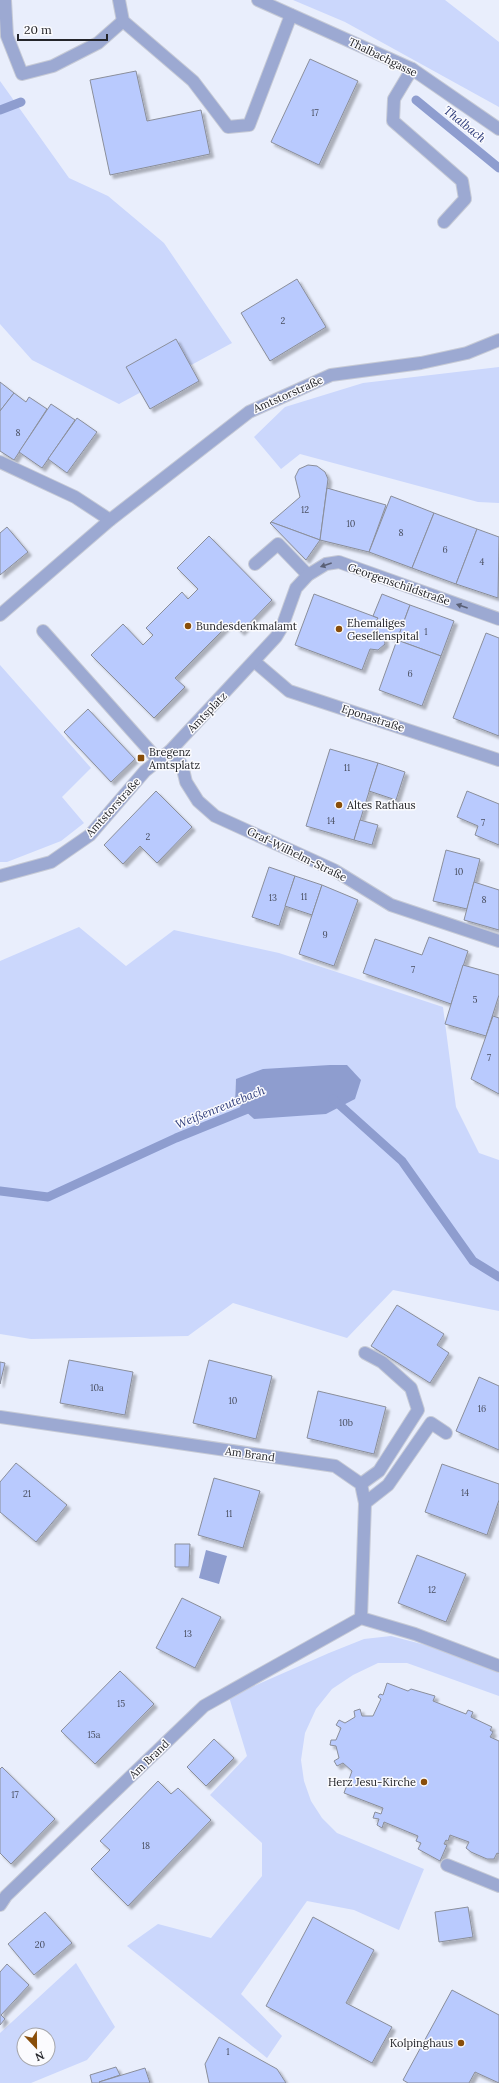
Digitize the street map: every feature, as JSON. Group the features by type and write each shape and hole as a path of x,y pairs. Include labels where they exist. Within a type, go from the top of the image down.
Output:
{"street":[{"path":"5,0 8,36 22,74 53,66 98,43 123,21"},
{"path":"119,0 123,21 193,82 228,127 249,125 291,15"},
{"name":"Thalbachgasse","path":"265,1 291,15 412,69 499,129"},
{"path":"412,69 394,99 393,121 462,181 465,199 444,222"},
{"name":"Amtstorstraße","path":"0,616 110,520 249,412 331,375 421,363 467,353 499,340"},
{"path":"0,462 74,497 110,520"},
{"path":"255,564 278,544 308,575"},
{"name":"Georgenschildstraße","path":"255,662 276,637 282,627 296,588 308,575 326,564 339,562 499,619"},
{"path":"43,631 158,760"},
{"name":"Amtsplatz","path":"158,760 170,751 255,662"},
{"name":"Eponastraße","path":"255,662 290,691 499,760"},
{"name":"Graf-Wilhelm-Straße","path":"170,751 182,765 186,782 198,801 215,816 334,870 392,905 499,941"},
{"name":"Amtstorstraße","path":"0,876 51,862 90,835 145,772 158,760"},
{"path":"365,1353 382,1362 411,1388 418,1410 379,1470 361,1484 365,1503 361,1618 415,1634 499,1666"},
{"name":"Am Brand","path":"0,1417 335,1466 361,1484"},
{"path":"365,1503 388,1485 432,1423 446,1433"},
{"name":"Am Brand","path":"0,1905 6,1896 204,1706 361,1618"},
{"path":"448,1865 499,1886"}],"shaded area":[{"path":"293,0 445,0 499,42 499,107 345,22"},
{"path":"0,81 69,178 108,196 164,243 232,343 119,404 32,360 0,324"},
{"path":"499,367 499,503 478,502 300,454 281,469 254,437 285,407 363,383"},
{"path":"0,665 91,768 62,797 84,823 61,841 7,862 0,862"},
{"path":"79,927 126,966 174,930 279,953 443,1007 456,1107 479,1153 499,1160 499,1311 393,1290 347,1338 233,1303 188,1336 31,1339 0,1334 0,961","holes":["236,1079 254,1119 235,1102"]},
{"path":"347,1065 361,1080 355,1099 326,1114 254,1119 235,1102 236,1079 263,1069"},
{"path":"206,1550 227,1556 219,1584 199,1578"},
{"path":"391,1636 429,1646 499,1673 499,1696 407,1663 378,1663 353,1675 332,1689 316,1709 305,1733 301,1760 304,1781 311,1801 322,1818 337,1833 424,1869 399,1930 354,1910 307,1901 241,1994 282,2036 267,2058 127,1946 158,1924 211,1938 262,1876 262,1843 210,1795 247,1756 229,1697 364,1639"},
{"path":"76,1963 115,2027 87,2060 31,2083 0,2083 0,2033"}],"building":[{"path":"310,59 358,81 319,165 271,142"},
{"path":"136,71 147,121 201,110 210,154 110,175 90,80"},
{"path":"297,279 326,327 270,361 241,313"},
{"path":"176,339 199,381 150,409 126,367"},
{"path":"0,382 14,393 0,411"},
{"path":"14,393 26,402 29,397 47,409 14,460 0,451 0,411"},
{"path":"51,404 75,420 42,468 19,452"},
{"path":"77,418 97,432 67,473 48,459"},
{"path":"308,465 317,466 325,472 328,479 320,540 271,522 300,497 295,477 299,469"},
{"path":"327,488 386,505 369,552 320,540"},
{"path":"391,496 434,513 412,568 369,552"},
{"path":"434,513 477,529 456,584 412,568"},
{"path":"271,522 320,540 306,560 270,523"},
{"path":"7,527 28,552 0,575 0,533"},
{"path":"477,529 499,537 498,598 456,584"},
{"name":"Bundesdenkmalamt","path":"209,536 272,600 241,632 231,622 175,678 185,687 154,718 91,655 123,624 143,645 153,635 146,628 182,592 188,599 198,589 177,568"},
{"name":"Ehemaliges Gesellenspital","path":"314,594 378,618 375,624 379,625 376,632 384,636 385,644 378,650 370,649 362,670 295,645"},
{"path":"382,594 410,605 397,640 376,632 379,625 375,624 378,618 373,616"},
{"path":"410,605 454,621 441,656 397,640"},
{"path":"486,633 499,638 499,736 453,718"},
{"path":"397,640 441,656 422,706 379,690"},
{"path":"88,709 135,759 111,782 64,732"},
{"name":"Altes Rathaus","path":"330,749 378,763 354,840 306,826"},
{"path":"378,763 405,772 396,800 369,791"},
{"path":"156,791 192,827 157,863 140,846 123,864 104,845"},
{"path":"467,791 499,804 499,845 475,835 478,826 457,817"},
{"path":"360,820 378,825 372,845 354,840"},
{"path":"446,850 480,859 467,909 433,901"},
{"path":"269,867 295,876 279,926 252,917"},
{"path":"295,876 322,885 312,915 285,906"},
{"path":"474,882 499,890 499,930 464,920"},
{"path":"322,885 358,900 334,966 299,954"},
{"path":"429,937 468,951 451,1004 363,973 375,939 422,955"},
{"path":"463,965 499,975 499,995 486,1036 445,1024"},
{"path":"493,1016 499,1018 499,1094 471,1079"},
{"path":"397,1305 444,1334 437,1345 449,1353 430,1383 371,1346"},
{"path":"69,1360 133,1372 125,1415 60,1403"},
{"path":"209,1360 272,1376 256,1439 193,1423"},
{"path":"0,1362 5,1363 0,1384"},
{"path":"479,1377 499,1386 499,1450 456,1431"},
{"path":"318,1391 386,1407 374,1454 307,1438"},
{"path":"16,1463 67,1505 36,1542 0,1512 0,1482"},
{"path":"442,1464 499,1484 499,1500 487,1535 425,1512"},
{"path":"214,1478 260,1491 243,1548 198,1535"},
{"path":"175,1544 190,1544 189,1567 175,1567"},
{"path":"417,1555 466,1574 446,1622 398,1603"},
{"path":"182,1598 221,1617 195,1668 156,1648"},
{"path":"120,1671 154,1704 95,1764 61,1731"},
{"name":"Herz Jesu-Kirche","path":"387,1683 408,1691 411,1689 435,1696 433,1701 466,1714 468,1710 473,1712 471,1717 492,1727 490,1730 493,1732 490,1737 499,1741 499,1854 497,1853 494,1859 487,1859 471,1852 466,1848 469,1842 450,1835 448,1841 446,1840 444,1844 447,1845 440,1861 418,1849 421,1843 416,1841 418,1836 384,1822 382,1828 377,1825 379,1819 373,1818 375,1812 381,1814 383,1808 344,1793 352,1771 343,1763 337,1766 334,1761 339,1758 336,1746 330,1745 331,1740 336,1740 341,1728 336,1725 339,1720 345,1723 355,1717 354,1711 360,1709 362,1716 373,1716 381,1699 378,1697 380,1694 383,1695"},
{"path":"214,1739 234,1758 206,1786 187,1767"},
{"path":"2,1767 55,1819 11,1864 0,1853 0,1769"},
{"path":"158,1781 171,1794 178,1788 211,1820 128,1906 91,1869 110,1850 100,1841"},
{"path":"468,1907 473,1937 439,1942 435,1912"},
{"path":"45,1912 72,1943 34,1975 8,1944"},
{"path":"313,1917 374,1950 346,2003 392,2027 372,2063 266,2006"},
{"path":"7,1964 29,1985 1,2015 5,2019 0,2025 0,1972"},
{"name":"Kolpinghaus","path":"452,1990 499,2015 499,2083 475,2072 469,2083 408,2083 403,2080"},
{"path":"219,2037 277,2069 286,2083 209,2083 205,2064"},
{"path":"116,2067 120,2075 99,2082 100,2083 92,2083 90,2075"},
{"path":"145,2068 150,2083 99,2082"}],"waterway":[{"name":"Thalbach","path":"416,100 499,168"},
{"path":"0,110 21,102"},
{"name":"Weißenreutebach","path":"333,1099 402,1161 473,1261 499,1277"},
{"name":"Weißenreutebach","path":"0,1191 48,1197 176,1138 255,1106"}],"place":[{"name":"Bundesdenkmalamt","path":"188,626"},
{"name":"Ehemaliges Gesellenspital","path":"339,629"},
{"name":"Bregenz Amtsplatz","path":"141,758"},
{"name":"Altes Rathaus","path":"339,805"},
{"name":"Herz Jesu-Kirche","path":"424,1782"},
{"name":"Kolpinghaus","path":"461,2043"}]}
